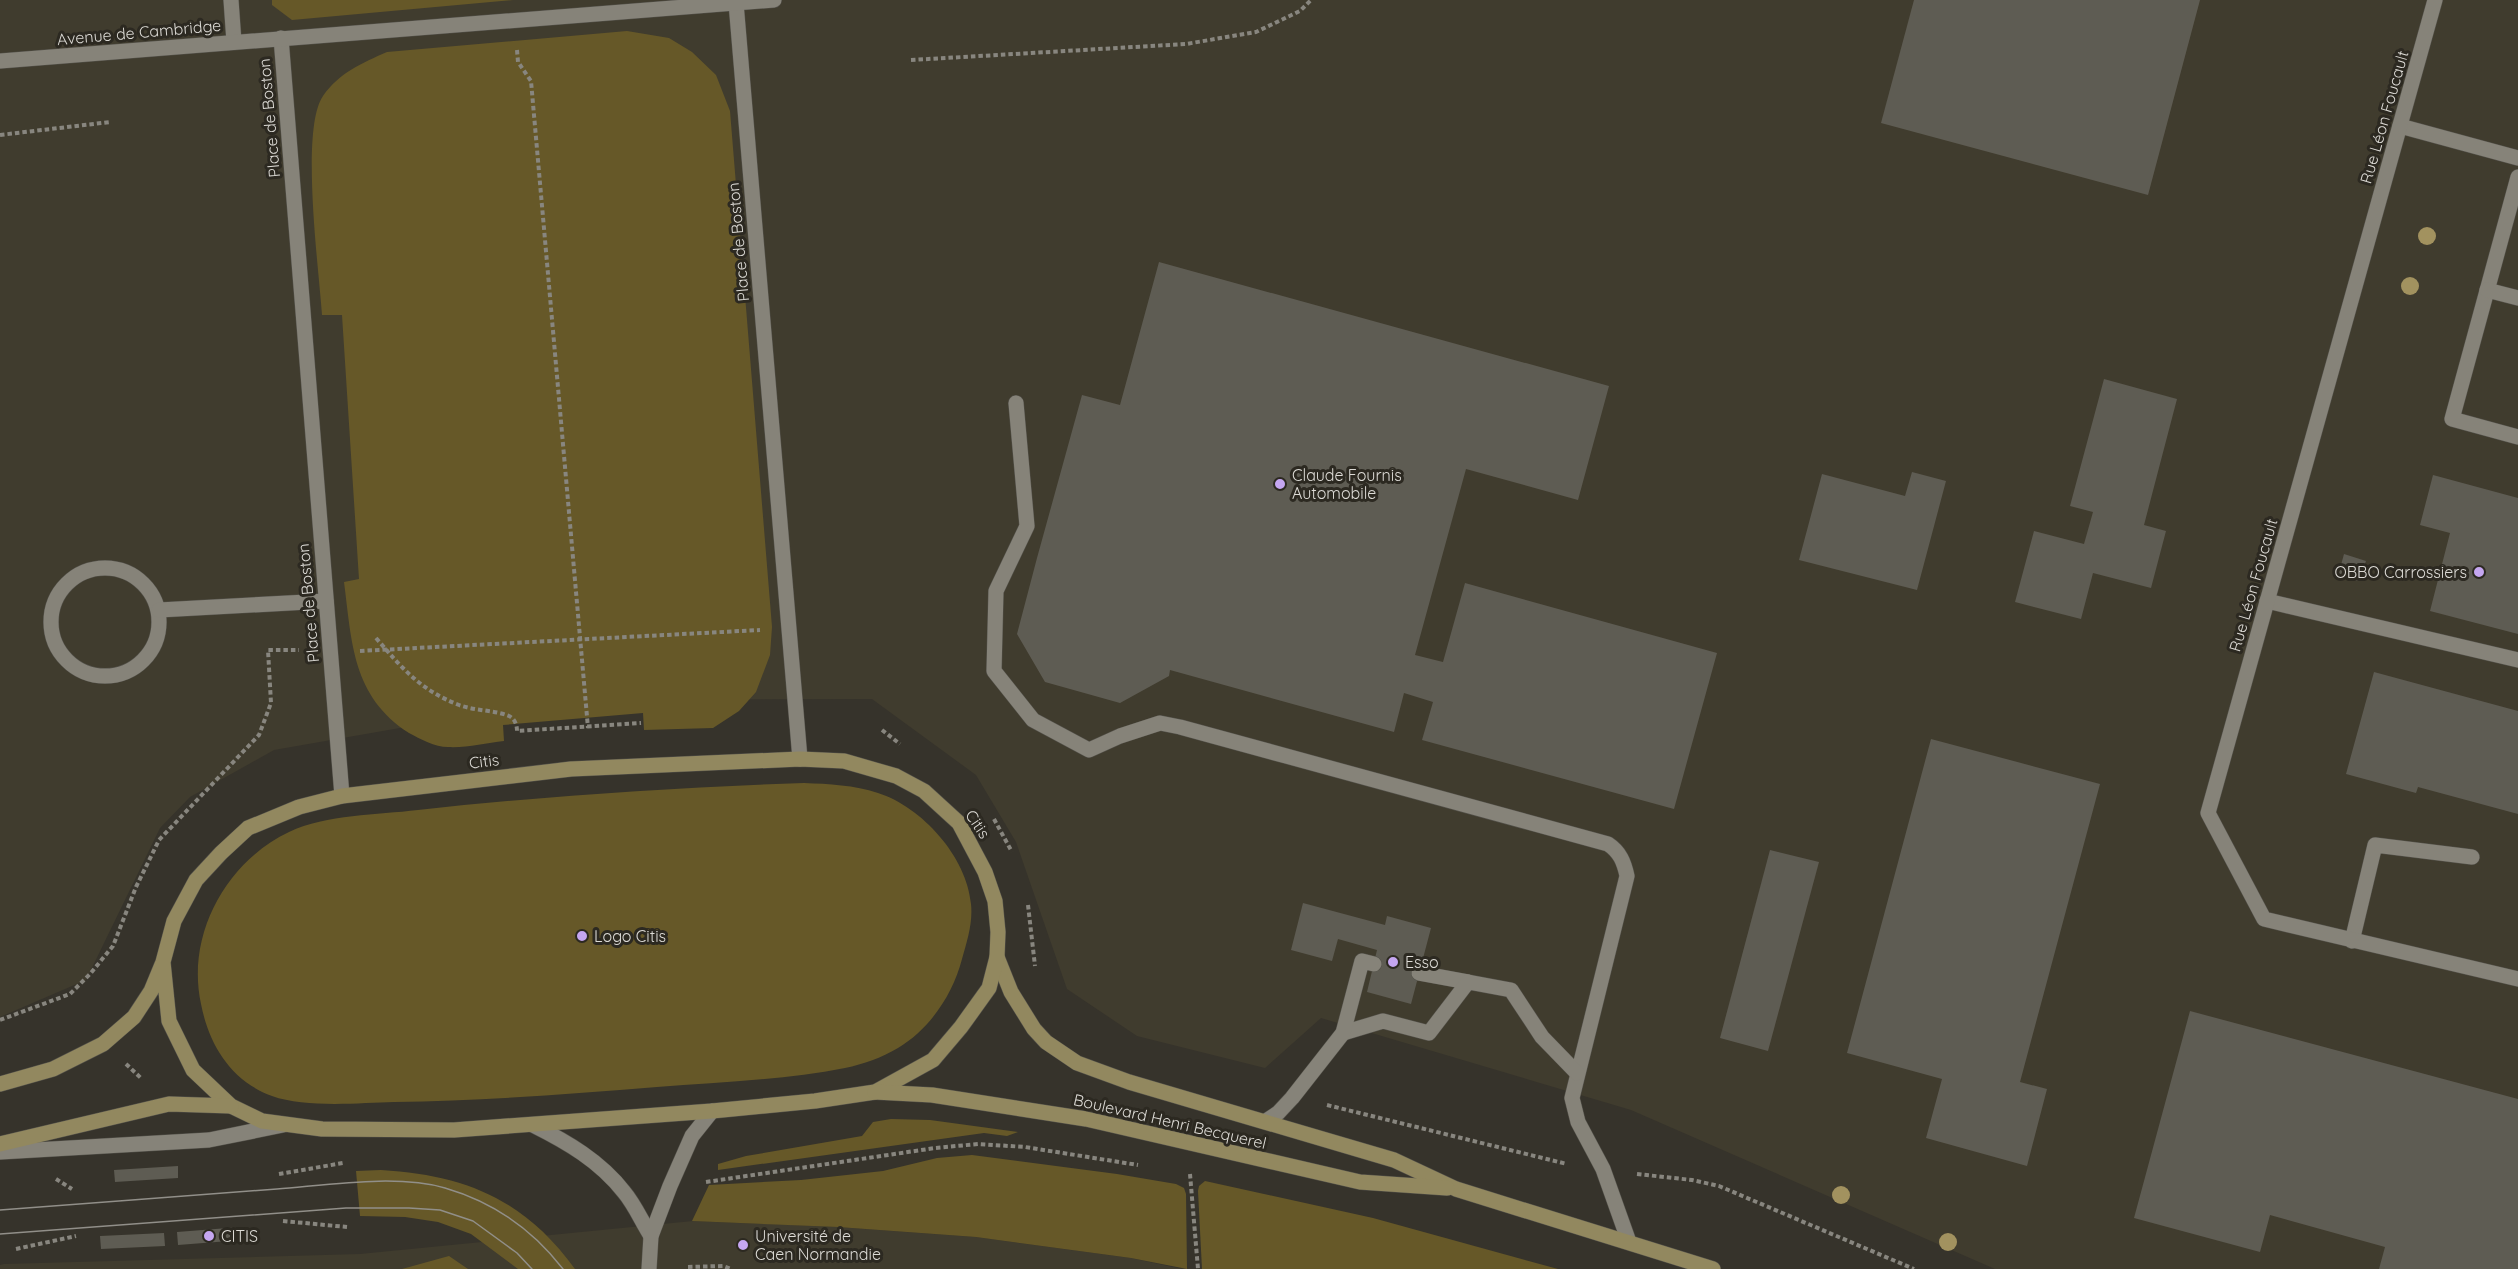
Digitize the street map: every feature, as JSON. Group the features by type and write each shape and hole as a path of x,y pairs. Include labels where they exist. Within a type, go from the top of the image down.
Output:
{"main road":[{"name":"Citis","path":"163,962 174,921 196,880 248,828 299,807 342,796 571,769 800,759 844,761 896,776 924,791 959,823 986,872 995,902 998,932 996,957 989,988 962,1028 933,1060 875,1092 815,1101 712,1111 442,1130 322,1129 262,1121 231,1106"},
{"name":"Boulevard Henri Becquerel","path":"996,957 1022,1013 1046,1042 1077,1063 1118,1078 1394,1160 1456,1189 1713,1269"},
{"path":"0,1084 53,1069 103,1044 134,1017 150,991 163,962"},
{"path":"163,962 169,1022 193,1070 231,1106"},
{"name":"Boulevard Henri Becquerel","path":"875,1092 932,1095 1086,1119 1360,1182 1456,1189"},
{"path":"0,1144 169,1104 231,1106"}],"street":[{"path":"231,0 234,42"},
{"path":"736,3 774,0"},
{"name":"Rue Léon Foucault","path":"2435,0 2208,813 2264,920 2518,979"},
{"name":"Place de Boston","path":"342,796 281,38 700,3 736,3 800,759"},
{"name":"Avenue de Cambridge","path":"0,62 281,38"},
{"path":"2400,126 2518,158"},
{"path":"2518,177 2452,419 2518,437"},
{"path":"2487,290 2518,298"},
{"path":"1016,403 1027,526 996,591 994,671 1033,720 1089,750 1120,736 1160,723 1180,727 1608,844 1621,857 1627,876 1572,1098 1578,1122 1603,1169 1629,1242"},
{"path":"104,567 123,570 139,578 152,592 159,610 160,627 155,644 146,658 132,669 116,676 99,676 82,671 68,662 57,648 51,631 51,613 58,595 69,580 86,571 104,567"},
{"path":"159,610 326,601"},
{"path":"2267,601 2518,660"},
{"path":"2352,940 2376,845 2472,857"},
{"path":"1266,1121 1278,1113 1292,1098 1343,1033 1362,961 1374,964"},
{"path":"1419,973 1511,990 1542,1037 1577,1073"},
{"path":"1343,1033 1383,1021 1429,1033 1468,982"},
{"path":"649,1269 651,1236 692,1136 712,1111"},
{"path":"0,1152 209,1140 288,1125"},
{"path":"533,1125 569,1143 590,1158 624,1192 651,1236"}],"path":[{"path":"910,60 1186,44 1256,32 1300,10 1311,0"},
{"path":"516,40 518,62 531,81 588,728"},
{"path":"0,135 110,122"},
{"path":"356,651 768,629"},
{"path":"376,638 419,684 435,696 474,711 510,716 516,723 517,731 641,723"},
{"path":"0,1020 70,994 96,967 113,946 136,887 159,840 259,735 271,703 268,650 301,650"},
{"path":"120,1060 149,1085"},
{"path":"1331,1106 1564,1164"},
{"path":"696,1183 978,1144 1025,1147 1143,1166"},
{"path":"279,1174 343,1163"},
{"path":"1183,1172 1190,1173 1198,1269"},
{"path":"1647,1175 1692,1180 1719,1186 1914,1269"},
{"path":"55,1179 72,1189"},
{"path":"283,1221 347,1227"},
{"path":"16,1249 76,1236"},
{"path":"688,1268 723,1266 731,1269"}],"shaded area":[{"path":"0,0 2518,0 2518,1269 1995,1269 1631,1110 1321,1018 1265,1068 1137,1036 1067,989 1016,842 976,775 872,699 560,700 274,750 190,797 160,828 86,980 0,1017"},
{"path":"272,0 513,0 292,20 272,5"},
{"path":"627,31 669,38 692,52 716,75 730,111 772,627 770,655 756,692 739,711 713,728 644,730 643,713 503,725 504,741 462,747 438,746 409,733 390,718 376,702 365,685 353,647 344,582 359,579 342,315 322,315 312,168 316,113 323,96 336,81 360,65 387,52"},
{"path":"804,783 841,785 869,790 911,810 940,836 961,869 968,886 971,904 969,932 953,985 939,1010 920,1031 898,1048 879,1058 845,1068 751,1080 493,1099 316,1103 285,1100 272,1096 245,1081 224,1060 210,1034 201,1004 198,978 200,952 206,927 216,903 230,881 267,845 289,832 336,818 514,800"},
{"path":"891,1119 930,1120 1018,1132 1007,1136 984,1133 718,1170 718,1164 746,1156 862,1136 873,1122"},
{"path":"972,1155 1117,1174 1176,1184 1184,1188 1187,1269 1131,1258 976,1237 838,1227 692,1221 709,1185 801,1180 883,1171 937,1158"},
{"path":"381,1170 440,1178 490,1195 513,1208 535,1225 575,1269 518,1269 471,1234 438,1222 405,1217 360,1216 356,1171"},
{"path":"1205,1181 1373,1218 1558,1269 1202,1269 1198,1191 1199,1186"},
{"name":"Université de Caen Normandie","path":"693,1221 838,1227 976,1237 1131,1258 1182,1269 0,1269 0,1265 4,1264 360,1254"},
{"path":"449,1256 468,1269 402,1269"}],"building":[{"path":"1914,0 2200,0 2148,195 1881,123"},
{"name":"Claude Fournis Automobile","path":"1159,262 1609,386 1578,500 1466,469 1415,655 1443,662 1465,583 1717,653 1674,809 1422,740 1433,702 1404,693 1394,732 1170,670 1169,676 1120,703 1045,682 1017,634 1037,558 1082,395 1120,405"},
{"path":"2104,379 2177,399 2144,525 2166,531 2151,588 2093,573 2081,619 2015,602 2034,531 2084,544 2093,512 2070,506"},
{"path":"1912,472 1946,481 1917,590 1799,560 1822,474 1905,496"},
{"name":"OBBO Carrossiers","path":"2433,475 2518,498 2518,634 2430,611 2450,533 2420,525"},
{"path":"2344,554 2366,561 2359,581 2338,576"},
{"path":"2374,672 2518,711 2518,814 2418,787 2416,793 2346,774"},
{"path":"1931,739 2100,784 2020,1082 2047,1089 2027,1166 1926,1138 1942,1079 1847,1053"},
{"path":"1770,850 1819,862 1768,1051 1720,1038"},
{"path":"1303,903 1385,925 1387,916 1431,928 1411,1004 1367,992 1377,950 1338,939 1332,961 1291,950"},
{"path":"2190,1011 2518,1099 2518,1269 2379,1269 2385,1247 2270,1215 2260,1252 2134,1218"},
{"path":"178,1166 178,1178 115,1182 114,1170"},
{"name":"CITIS","path":"241,1227 242,1240 178,1245 177,1232"},
{"path":"164,1233 165,1246 101,1249 100,1236"}],"tram line":[{"path":"0,1210 340,1183 384,1181 426,1184 463,1194 496,1209 539,1242 563,1269"},
{"path":"0,1234 346,1208 440,1210 473,1221 517,1253 532,1269"}],"place":[{"name":"Claude Fournis Automobile","path":"1280,484"},
{"name":"OBBO Carrossiers","path":"2479,572"},
{"name":"Logo Citis","path":"582,936"},
{"name":"Esso","path":"1393,962"},
{"name":"CITIS","path":"209,1236"},
{"name":"Université de Caen Normandie","path":"743,1245"}]}
